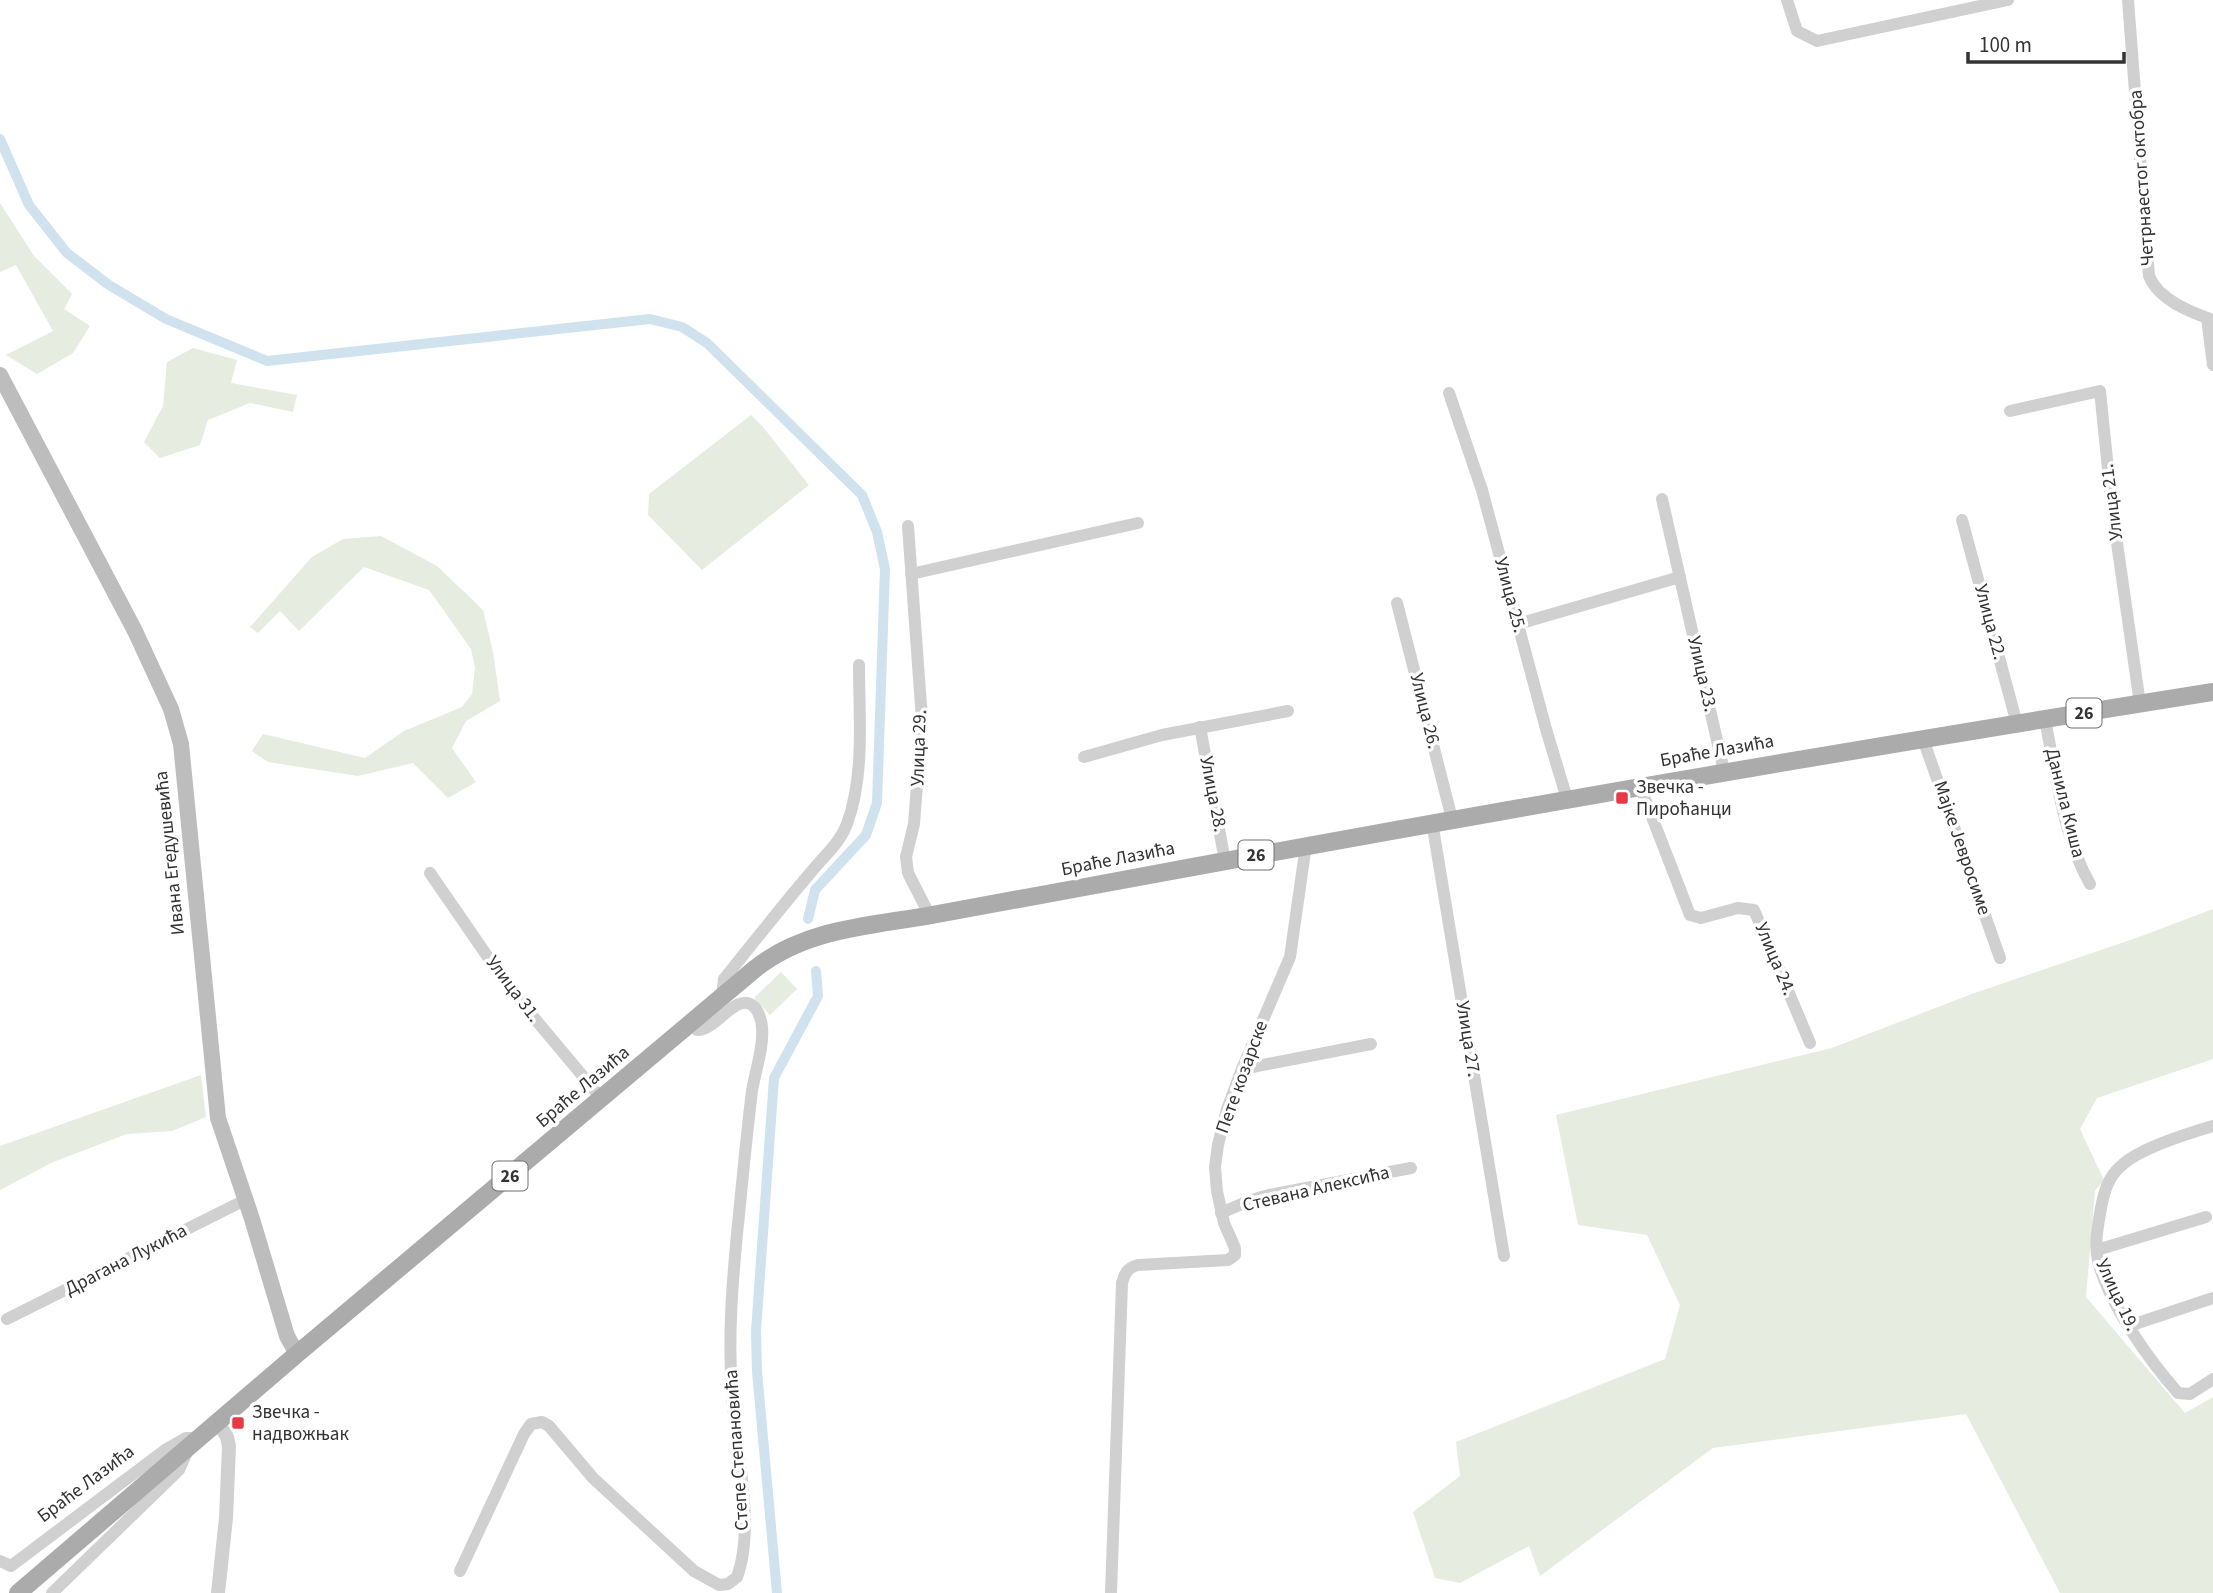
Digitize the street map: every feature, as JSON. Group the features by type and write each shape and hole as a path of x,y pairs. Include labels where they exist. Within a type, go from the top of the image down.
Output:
{"main road":[{"name":"Ивана Егедушевића","path":"0,376 135,631 171,709 181,744 220,1130 245,1200 287,1336 298,1354"},
{"name":"Браће Лазића","path":"18,1593 722,996 768,959 796,943 834,931 930,916 1432,822 1724,771 2213,692"}],"street":[{"path":"1787,0 1797,31 1817,41 2008,0"},
{"name":"Четрнаестог октобра","path":"2128,0 2149,276 2154,288 2163,296 2210,319"},
{"path":"2210,319 2213,365"},
{"name":"Улица 21.","path":"2010,411 2100,391 2112,508 2140,704"},
{"name":"Улица 25.","path":"1449,393 1482,490 1567,799"},
{"name":"Улица 23.","path":"1662,499 1724,771"},
{"name":"Улица 22.","path":"1962,520 2017,724"},
{"path":"911,574 1138,523"},
{"name":"Улица 29.","path":"908,526 922,720 914,824 906,858 908,873 930,916"},
{"path":"1518,624 1680,577"},
{"name":"Улица 26.","path":"1397,603 1452,819"},
{"path":"722,996 724,979 835,844 846,825 853,805 856,783 859,665"},
{"path":"1084,757 1162,735 1288,711"},
{"name":"Данила Киша","path":"2045,720 2071,838 2079,864 2090,884"},
{"name":"Улица 28.","path":"1200,727 1225,861"},
{"name":"Мајке Јевросиме","path":"1923,738 2000,958"},
{"name":"Улица 24.","path":"1640,786 1690,915 1700,918 1738,908 1754,910 1810,1043"},
{"name":"Улица 27.","path":"1432,822 1504,1256"},
{"name":"Пете козарске","path":"1111,1593 1122,1283 1130,1267 1138,1265 1233,1258 1235,1255 1235,1248 1221,1213 1217,1191 1217,1145 1242,1069 1290,957 1306,845"},
{"name":"Улица 31.","path":"430,873 510,989 602,1099"},
{"name":"Степе Степановића","path":"460,1571 524,1434 531,1424 542,1422 549,1426 593,1478 694,1571 719,1585 728,1584 737,1577 743,1545 743,1508 732,1395 731,1311 750,1107 762,1028 752,1005 745,1002 730,1009 705,1029 698,1030 691,1024"},
{"path":"1242,1069 1371,1044"},
{"name":"Улица 19.","path":"2213,1126 2140,1152 2117,1169 2103,1196 2097,1250 2098,1262 2108,1286 2129,1326 2178,1393 2190,1394 2213,1379"},
{"name":"Стевана Алексића","path":"1221,1213 1269,1195 1410,1168"},
{"name":"Драгана Лукића","path":"7,1319 245,1200"},
{"path":"2097,1250 2206,1217"},
{"path":"2129,1326 2213,1298"},
{"path":"218,1423 229,1446 226,1518 218,1593"},
{"name":"Браће Лазића","path":"0,1561 11,1566 165,1450 186,1438 194,1443 179,1470 52,1593"}],"shaded area":[{"path":"0,203 34,256 72,294 64,309 90,326 73,353 37,374 6,355 53,331 16,265 0,272"},
{"path":"193,348 237,360 231,383 297,395 293,412 250,403 208,420 200,445 160,458 144,442 163,406 167,362"},
{"path":"751,415 809,485 702,570 648,515 649,494"},
{"path":"381,536 437,566 483,610 493,652 500,701 466,721 452,748 476,782 448,798 413,763 358,776 268,762 252,751 263,734 365,758 404,731 462,707 472,694 475,668 471,649 429,590 364,567 299,631 280,611 258,633 250,627 312,557 343,539"},
{"path":"2213,909 2213,1059 2097,1098 2080,1129 2104,1180 2095,1191 2086,1297 2185,1413 2213,1397 2213,1593 2060,1593 1966,1414 1713,1448 1540,1576 1529,1546 1460,1583 1435,1578 1413,1512 1460,1476 1456,1442 1665,1359 1680,1305 1647,1235 1578,1225 1556,1115 1832,1048 1969,995"},
{"path":"781,972 797,989 770,1015 754,998"},
{"path":"201,1075 206,1117 172,1131 127,1134 53,1162 0,1190 0,1146"}],"waterway":[{"path":"0,139 29,205 67,253 109,285 166,319 267,361 650,319 682,327 707,343 862,495 877,532 885,569 877,803 866,835 815,890 808,919"},
{"path":"777,1593 757,1371 756,1331 774,1078 818,996 816,971"}],"place":[{"name":"Звечка - Пироћанци","path":"1622,798"},
{"name":"Звечка - надвожњак","path":"238,1423"}]}
